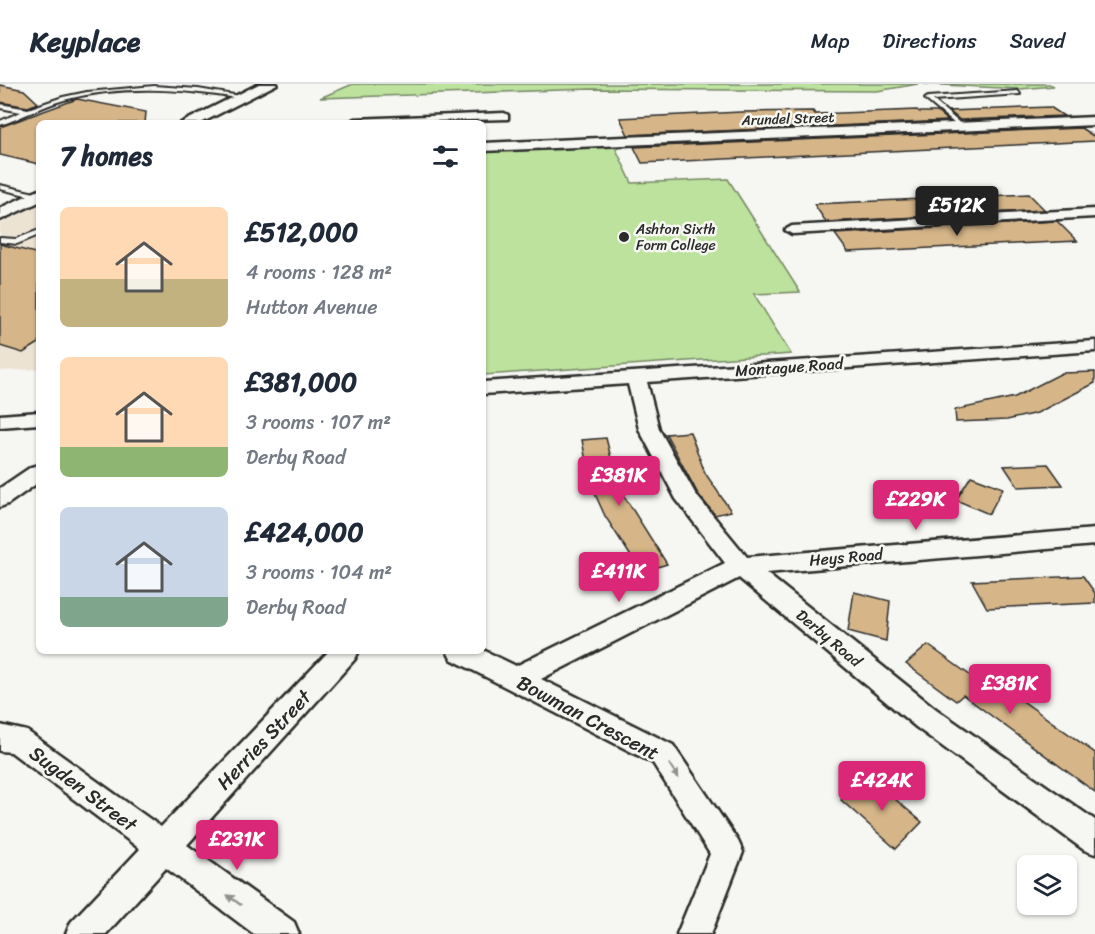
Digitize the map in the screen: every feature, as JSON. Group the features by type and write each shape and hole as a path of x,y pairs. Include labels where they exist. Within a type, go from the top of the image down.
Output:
{"street":[{"path":"195,120 270,84"},
{"path":"442,120 504,117"},
{"path":"786,121 829,121 867,131"},
{"name":"Arundel Street","path":"486,147 1095,121"},
{"path":"611,142 645,128 678,125"},
{"path":"0,215 36,197"},
{"path":"792,230 1095,213"},
{"path":"1075,214 1095,229"},
{"name":"Montague Road","path":"486,388 1095,346"},
{"name":"Derby Road","path":"636,377 649,429 682,489 741,566 926,718 1095,839"},
{"path":"0,421 36,418"},
{"path":"0,499 36,474"},
{"name":"Heys Road","path":"741,566 1095,537"},
{"path":"516,679 741,566"},
{"name":"Herries Street","path":"83,934 343,654"},
{"name":"Bowman Crescent","path":"466,654 663,754 727,852 694,934"},
{"name":"Sugden Street","path":"0,738 17,740 163,849"},
{"path":"163,849 282,934"}],"lane":[{"path":"0,123 64,98 158,87 188,88 243,97"},
{"path":"961,127 928,99 1018,93"},
{"path":"0,106 28,111"},
{"path":"0,187 36,194"},
{"path":"0,240 17,242 36,233"}],"shaded area":[{"path":"36,206 36,369 0,371 0,224"}],"green space":[{"path":"353,84 918,84 877,91 591,89 320,98"},
{"path":"924,84 1049,84 1054,86 1020,89"},
{"name":"Ashton Sixth Form College","path":"614,145 632,183 728,179 800,292 754,294 791,354 486,375 486,151"}],"building":[{"path":"0,85 24,90 38,103 28,107 0,102"},
{"path":"77,99 146,112 145,120 36,120 36,163 0,155 0,127"},
{"path":"1050,107 1064,116 960,120 949,111"},
{"path":"917,110 937,112 948,121 628,135 620,118 741,112 813,111 815,114"},
{"path":"1081,128 1095,137 1095,141 642,163 634,147"},
{"path":"1029,194 1045,210 826,222 814,204"},
{"path":"1057,221 1077,241 848,252 835,234"},
{"path":"0,244 36,253 36,345 23,353 0,346"},
{"path":"1095,372 1095,383 1037,413 1007,420 956,422 955,410 1015,397 1062,373"},
{"path":"690,432 705,473 731,511 715,515 698,494 666,434"},
{"path":"606,438 617,482 667,564 641,572 605,516 590,483 582,440"},
{"path":"1048,464 1063,485 1018,487 1004,466"},
{"path":"971,476 1003,488 989,514 956,500"},
{"path":"1083,576 1095,593 1095,603 987,608 972,581"},
{"path":"854,592 890,601 886,641 848,631"},
{"path":"928,645 999,696 1006,689 1095,753 1095,792 963,695 956,701 906,664"},
{"path":"867,775 922,822 896,849 841,800"}],"place":[{"name":"Ashton Sixth Form College","path":"624,237"}]}
